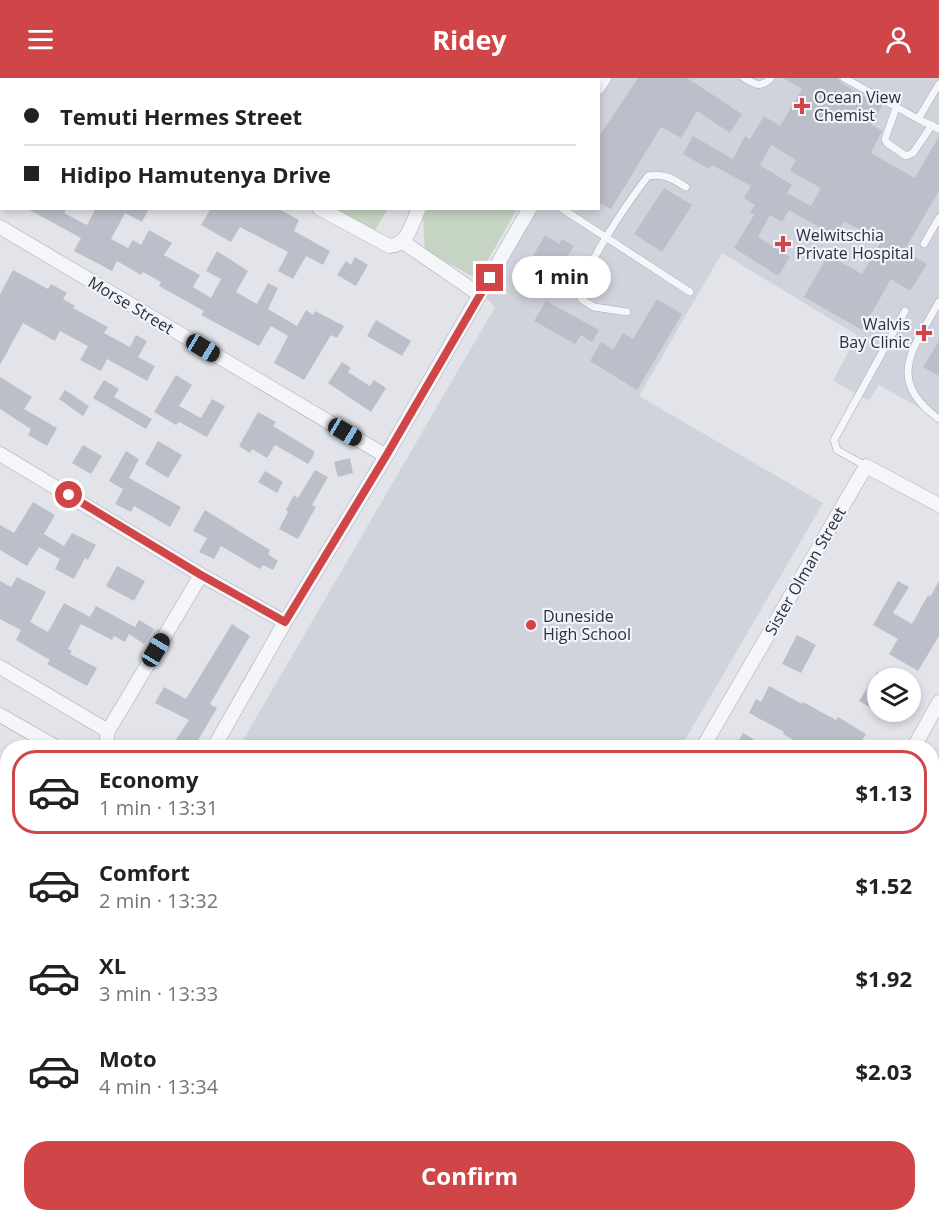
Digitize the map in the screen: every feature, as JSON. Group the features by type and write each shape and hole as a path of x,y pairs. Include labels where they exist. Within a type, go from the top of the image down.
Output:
{"street":[{"path":"323,210 389,246 397,246 403,242 417,210"},
{"path":"218,740 285,622 386,456 529,210"},
{"name":"Morse Street","path":"0,227 386,456"},
{"path":"403,242 480,295"},
{"path":"0,454 201,575 285,622"},
{"path":"866,466 939,505"},
{"name":"Sister Olman Street","path":"707,740 866,466"},
{"path":"107,740 108,731 201,575"},
{"path":"0,667 108,731"},
{"path":"918,740 939,702"},
{"path":"0,715 44,740"}],"lane":[{"path":"744,78 760,85 765,84 771,78"},
{"path":"844,78 935,127 913,153 906,156 887,143 885,139 896,108"},
{"path":"918,118 939,84"},
{"path":"627,312 594,307 581,299 580,292 606,237 648,176 658,174 669,176 686,187"},
{"path":"564,210 690,292"},
{"path":"924,244 939,218"},
{"path":"939,302 910,354 907,369 912,390 918,401 939,419"},
{"path":"866,466 837,450 834,440 905,311"}],"shaded area":[{"path":"603,78 939,78 939,419 879,385 869,401 833,381 857,335 722,253 639,396 823,503 685,740 243,740 495,307 478,289 524,210 600,210 600,82"}],"green space":[{"path":"332,210 387,210 373,233"},
{"path":"427,210 516,210 477,279 425,250 423,217"}],"building":[{"path":"638,78 687,78 742,114 730,133 697,111 681,138 661,127 611,209 600,203 600,135"},
{"path":"783,78 838,78 841,83 882,106 871,124 882,131 871,153 915,178 939,136 939,191 904,251 927,264 910,291 891,279 862,330 804,297 828,255 862,274 881,242 844,221 835,236 789,210 782,222 770,215 758,237 790,257 778,276 734,248 754,215 750,212 755,205 744,198 751,186 712,165 709,169 683,154 693,136 733,159 745,136 750,139 764,116 780,126 802,89","holes":["771,145 796,160 790,171 821,188 811,206 787,193 792,185 760,165"]},
{"path":"664,188 692,205 662,252 634,234"},
{"path":"30,210 66,210 64,213 87,225 95,210 148,210 142,222 125,213 111,239 128,248 133,240 141,245 149,230 172,243 164,255 200,275 193,287 211,298 221,279 206,271 217,251 248,271 236,292 257,304 268,283 278,288 268,309 297,326 306,310 313,315 315,311 344,326 337,338 331,335 304,380 274,363 288,336 271,326 259,346 201,315 204,311 159,286 161,282 143,272 141,275 117,261 112,271 74,251 81,238"},
{"path":"210,210 281,210 299,220 294,231 330,251 323,265 306,256 293,279 278,271 288,252 240,227 231,242 201,225"},
{"path":"545,235 559,244 562,239 574,246 552,281 527,266"},
{"path":"355,257 368,265 356,286 337,275 346,261 351,265"},
{"path":"13,270 48,289 51,284 67,293 63,299 75,306 73,308 108,327 104,333 130,347 136,335 147,341 138,357 155,366 147,381 107,359 101,371 80,360 88,346 60,331 55,341 23,323 0,365 0,294"},
{"path":"657,299 682,314 637,390 590,361 601,342 613,350 623,333 633,339"},
{"path":"546,301 599,330 592,342 581,335 575,344 534,321"},
{"path":"376,320 411,341 402,356 367,336"},
{"path":"939,341 939,376 923,367"},
{"path":"342,362 351,368 348,372 370,386 374,380 386,388 371,412 328,383"},
{"path":"176,375 192,385 179,406 201,418 212,399 225,406 207,437 179,422 176,425 154,412"},
{"path":"0,377 32,397 24,409 57,428 47,446 28,435 31,429 0,409"},
{"path":"104,380 119,389 114,397 152,419 146,429 93,398"},
{"path":"65,390 89,406 83,416 59,399"},
{"path":"258,412 276,422 273,426 314,451 308,464 275,445 267,458 252,449 250,453 239,446"},
{"path":"158,441 182,455 168,478 145,464"},
{"path":"83,445 102,456 91,474 72,463"},
{"path":"126,451 139,459 129,478 181,507 170,527 134,506 131,512 115,504 123,489 109,481"},
{"path":"350,458 353,473 338,477 334,462"},
{"path":"315,470 328,477 312,505 316,507 298,539 279,529 294,495 298,498"},
{"path":"265,471 283,482 277,493 258,482"},
{"path":"33,502 55,515 44,534 64,546 72,533 96,545 88,560 85,558 74,579 55,569 60,559 39,547 27,566 0,550 0,525 14,533"},
{"path":"205,510 270,550 268,554 278,561 273,570 263,565 260,569 221,546 214,559 199,552 207,538 193,531"},
{"path":"117,566 145,581 134,601 106,586"},
{"path":"17,577 46,592 30,622 48,632 64,603 90,617 96,606 135,627 139,620 154,629 144,644 129,634 125,642 114,636 112,640 81,624 68,649 72,651 70,654 97,668 87,686 47,664 50,660 16,640 21,630 0,619 0,581 11,587"},
{"path":"898,581 909,587 893,613 912,624 928,595 930,597 939,581 939,636 920,668 913,668 889,654 898,639 873,625"},
{"path":"232,624 250,636 210,704 217,708 198,740 176,740 189,720 155,703 164,687 186,699"},
{"path":"797,635 816,645 801,673 782,664"},
{"path":"769,686 836,720 838,717 866,734 862,740 793,740 783,734 784,732 749,713 756,699 761,702"},
{"path":"867,688 867,706 859,701"},
{"path":"743,733 755,740 739,740"}],"place":[{"name":"Ocean View Chemist","path":"802,106"},
{"name":"Welwitschia Private Hospital","path":"783,244"},
{"name":"Walvis Bay Clinic","path":"924,333"},
{"name":"Duneside High School","path":"531,625"}],"route":[{"path":"69,495 201,575 285,622 490,278"}]}
